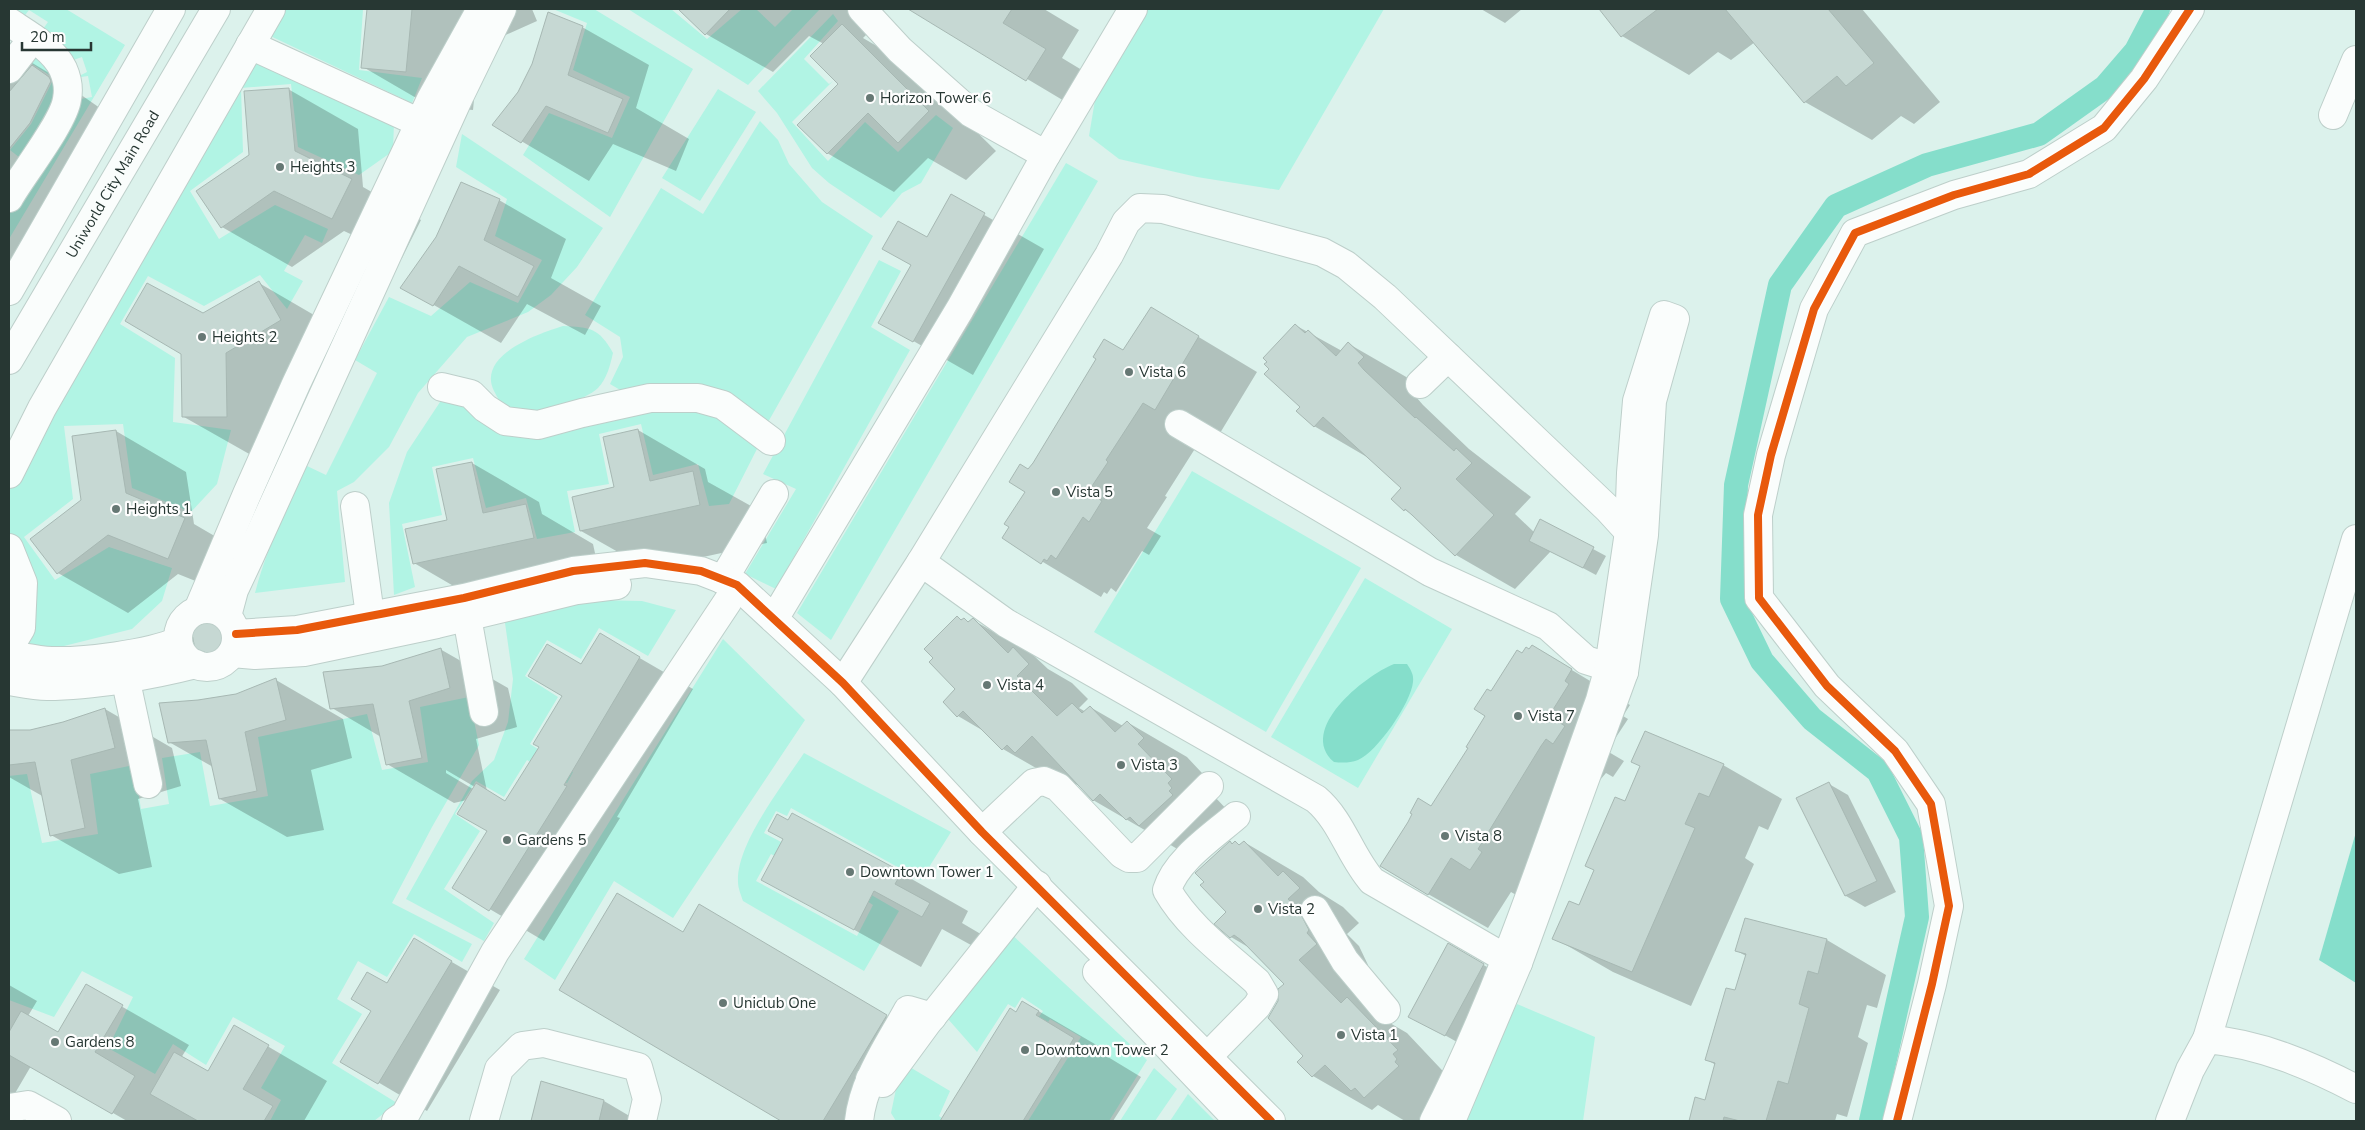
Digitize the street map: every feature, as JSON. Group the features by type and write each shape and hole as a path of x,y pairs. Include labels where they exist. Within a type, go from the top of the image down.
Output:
{"street":[{"path":"9,291 171,9"},
{"name":"Uniworld City Main Road","path":"9,360 216,9"},
{"path":"9,474 42,408 271,9"},
{"path":"481,9 420,123 296,384 246,494 198,610 183,622 178,641 182,651 196,664 206,667 225,661 232,634 234,590 460,95 502,9"},
{"path":"862,9 900,50 971,113 1046,155"},
{"path":"774,619 955,318 1046,155 1133,9"},
{"path":"1897,1121 1932,984 1949,906 1931,804 1895,751 1827,686 1759,598 1758,515 1771,455 1814,309 1856,233 1954,195 2029,174 2104,128 2144,79 2190,9"},
{"path":"9,22 33,38 52,55 63,69 68,84 67,101 54,128 13,176"},
{"path":"9,69 33,38"},
{"path":"250,45 420,123"},
{"path":"2333,115 2356,60"},
{"path":"57,206 88,224"},
{"path":"843,683 921,562 1109,255 1126,222 1140,208 1163,209 1322,252 1346,265 1448,356 1636,534"},
{"path":"1451,1121 1616,670 1636,534 1652,402 1670,317"},
{"path":"1420,384 1448,356"},
{"path":"442,387 472,394 486,408 505,421 538,425 650,398 698,398 723,405 771,441"},
{"path":"1178,424 1430,572 1548,626 1586,660 1616,670"},
{"path":"396,1121 405,1115 495,952 725,590 774,494"},
{"path":"355,506 370,615"},
{"path":"2170,1121 2190,1070 2207,1039 2356,538"},
{"path":"9,548 23,583 21,628 9,648"},
{"path":"921,562 1006,623 1316,799 1329,811 1351,845 1363,871 1372,881 1511,960"},
{"path":"232,634 297,630 464,598 573,572 646,563 701,572 725,590 832,700 1031,892 1207,1066 1271,1121"},
{"path":"198,610 218,611 232,634 255,655 304,652 466,617 577,590 645,581 697,589 725,590 737,585 843,683 982,832 1031,892"},
{"path":"466,617 484,712"},
{"path":"9,655 52,661 102,657 163,648 178,641"},
{"path":"9,681 46,686 165,672 196,664"},
{"path":"125,677 148,784"},
{"path":"982,832 1034,783 1044,781 1058,787 1122,854 1129,858 1138,858 1209,786"},
{"path":"1207,1066 1258,1006 1264,994 1258,982 1188,920 1176,906 1167,890 1170,880 1187,859 1236,816"},
{"path":"859,1121 860,1109 870,1078 883,1083 932,1017 1031,892"},
{"path":"1315,910 1345,961 1386,1010"},
{"path":"1434,1121 1511,960"},
{"path":"2207,1039 2230,1041 2316,1068 2356,1089"},
{"path":"484,1121 499,1070 522,1046 544,1043 638,1067 647,1099 642,1121"},
{"path":"1207,1066 1239,1121"},
{"path":"9,1108 28,1105 57,1121"}],"shaded area":[{"path":"9,9 66,9 125,45 9,239 9,210 75,100 92,97 88,76 81,77 81,75 87,72 82,57 65,63 38,36 48,22 29,10 19,23"},
{"path":"278,9 363,9 359,70 422,78 412,103 264,33"},
{"path":"553,9 594,9 693,69 610,217 523,155 549,113 612,138 630,97 573,70 587,23"},
{"path":"628,9 671,9 707,39 742,9 756,9 775,27 793,9 820,9 748,85"},
{"path":"1142,9 1384,9 1279,190 1197,177 1119,159 1089,136 1097,88"},
{"path":"833,14 838,21 804,59 829,84 833,81 792,122 828,161 865,122 898,152 936,115 953,128 921,183 902,193 881,218 829,183 812,168 777,113 758,91"},
{"path":"41,49 64,83 24,161 10,150 31,124 54,78 32,64"},
{"path":"250,56 394,122 393,151 359,175 298,147 291,84 241,88 243,152 190,191 219,239 275,205 328,229 322,243 305,235 284,271 303,281 287,309 260,275 204,306 148,276 120,324 175,358 173,422 231,430 217,484 191,512 132,488 123,424 64,426 73,499 24,537 55,580 109,547 172,568 162,601 132,629 40,652 16,648 17,555 9,533 9,489"},
{"path":"718,89 756,112 700,201 662,178"},
{"path":"760,121 778,140 789,164 822,202 873,236 767,424 627,394 610,384 623,357 620,337 585,315 661,188 703,214"},
{"path":"462,134 603,228 577,267 551,295 528,312 467,337 418,393 389,447 354,482 337,491 345,582 255,593 271,544 307,466 326,475 377,373 355,360 389,297 431,316 470,282 518,303 542,260 495,236 507,199 456,167"},
{"path":"1066,163 1098,181 831,640 797,613"},
{"path":"879,260 901,271 871,327 910,350 776,589 745,574 796,489 763,474"},
{"path":"563,326 587,328 603,338 613,353 604,380 591,393 569,403 530,413 511,411 501,402 494,391 491,378 494,367 502,356 526,340"},
{"path":"442,399 479,412 630,411 675,408 716,417 759,445 729,504 709,506 698,464 653,475 641,424 599,434 609,484 567,491 575,532 537,539 526,498 486,508 473,458 432,467 442,515 402,524 415,587 394,595 389,503 407,452"},
{"path":"1192,471 1361,568 1266,732 1094,632"},
{"path":"1365,578 1452,629 1358,788 1271,737"},
{"path":"594,600 642,601 676,610 648,656 599,628 581,659 547,640 525,676 558,697 530,744 573,772 567,783 527,760 504,797 476,781 455,814 480,831 444,889 494,923 484,941 406,899 472,781 494,760 508,722 513,679 504,616"},
{"path":"723,639 805,720 673,918 614,881 555,980 524,959"},
{"path":"1394,664 1407,664 1413,677 1411,691 1400,714 1383,737 1366,755 1352,762 1334,762 1325,749 1324,735 1329,720 1352,692 1381,670"},
{"path":"469,697 479,745 432,827 392,903 472,944 462,962 414,934 387,977 358,961 337,999 362,1014 332,1063 397,1103 374,1121 270,1121 281,1100 261,1088 285,1046 233,1017 206,1065 173,1044 155,1074 108,1048 133,997 82,971 54,1017 9,1000 9,776 27,774 42,843 98,834 90,774 134,765 141,809 169,804 162,758 200,752 210,806 268,796 258,737 367,714 382,770 428,762 420,707"},
{"path":"804,753 951,832 921,880 791,808 787,816 776,811 764,833 804,854 797,867 771,854 756,881 857,936 873,905 864,899 868,893 899,911 864,971 743,901 739,889 739,867 752,833"},
{"path":"2356,832 2356,983 2319,960"},
{"path":"1008,931 1147,1060 1109,1121 1028,1121 1081,1037 1050,1019 1041,1034 1031,1028 1043,1011 1022,997 1015,1008 1008,1004 977,1052 948,1019"},
{"path":"1517,1004 1595,1037 1583,1121 1457,1121"},
{"path":"908,1066 950,1091 939,1116 946,1121 896,1121 891,1113 896,1089"},
{"path":"1154,1068 1177,1089 1155,1121 1120,1121"},
{"path":"1188,1094 1215,1121 1170,1121"}],"building":[{"path":"367,9 412,9 406,72 361,68"},
{"path":"678,9 730,9 705,35"},
{"path":"908,9 1012,9 1003,23 1046,49 1026,81"},
{"path":"1599,9 1658,9 1621,37"},
{"path":"1725,9 1828,9 1874,63 1846,86 1837,76 1804,103"},
{"path":"548,12 583,26 568,75 623,99 608,133 546,106 521,143 492,125 518,92 532,64"},
{"name":"Horizon Tower 6","path":"842,24 929,111 898,143 868,113 827,154 797,125 838,84 810,56"},
{"path":"32,65 49,77 51,81 30,123 9,149 9,92"},
{"name":"Heights 3","path":"289,88 295,151 352,179 332,219 274,191 221,228 196,191 249,155 244,91"},
{"path":"461,182 500,199 484,240 534,266 518,297 459,266 433,306 400,288 436,237"},
{"path":"951,194 985,213 913,342 878,323 911,265 882,249 898,221 927,237"},
{"name":"Heights 2","path":"259,281 281,320 226,353 227,417 182,417 181,354 125,321 147,283 203,313"},
{"path":"1151,307 1199,336 1155,410 1143,403 1106,460 1108,462 1088,492 1102,501 1089,522 1083,517 1056,559 1051,555 1047,561 1044,559 1041,564 1002,538 1009,527 1004,524 1025,492 1009,482 1020,464 1028,469 1033,463 1096,359 1093,357 1104,339 1123,350"},
{"path":"1295,324 1305,333 1308,330 1336,356 1348,342 1364,357 1358,363 1364,370 1415,418 1454,451 1456,448 1472,463 1456,479 1494,515 1455,556 1412,515 1405,509 1404,511 1391,499 1401,488 1323,417 1314,427 1296,411 1300,407 1264,374 1269,369 1264,364 1267,362 1263,358"},
{"path":"638,429 650,481 693,471 700,505 580,531 572,497 614,487 603,437"},
{"name":"Heights 1","path":"116,430 126,493 185,518 168,559 108,535 57,574 30,539 81,500 72,436"},
{"path":"472,462 483,513 526,504 534,538 413,564 405,529 447,520 436,469"},
{"path":"1540,519 1594,547 1583,568 1529,541"},
{"path":"957,616 961,620 964,618 968,622 973,618 1008,653 1013,647 1029,664 1017,676 1057,716 1072,703 1082,713 1090,706 1115,732 1127,721 1144,738 1138,744 1172,779 1168,783 1172,788 1169,791 1173,795 1139,826 1130,817 1126,820 1100,794 1093,801 1032,736 1015,753 1007,745 1002,750 963,711 957,717 943,702 955,689 929,662 933,658 924,649"},
{"path":"213,622 221,630 222,641 216,652 210,654 195,649 192,634 197,625"},
{"path":"600,633 640,657 564,785 567,786 489,911 452,888 487,831 457,814 476,783 505,801 539,747 533,744 562,696 528,676 547,644 581,664"},
{"path":"1532,645 1572,669 1565,681 1569,684 1549,716 1565,726 1553,744 1546,739 1541,746 1478,849 1482,852 1470,870 1451,858 1428,895 1380,866 1408,822 1412,814 1410,813 1418,798 1431,806 1468,748 1466,747 1485,716 1474,709 1487,689 1491,691 1517,650 1522,653 1526,647 1529,649"},
{"path":"441,648 450,688 409,701 422,758 386,765 373,704 330,709 323,672 382,666"},
{"path":"276,678 286,720 245,732 257,791 219,799 206,740 168,743 159,703 198,700 236,694"},
{"path":"105,708 115,748 71,760 85,828 50,836 35,762 9,765 9,730 30,730 63,722"},
{"path":"1645,731 1724,764 1709,797 1699,793 1685,824 1695,828 1632,972 1552,939 1569,901 1579,905 1594,870 1585,866 1615,797 1625,801 1640,766 1631,762"},
{"path":"1829,782 1877,881 1845,896 1796,798"},
{"name":"Downtown Tower 1","path":"792,813 902,872 895,884 930,903 922,917 874,891 854,930 761,880 783,839 768,831 777,814 788,820"},
{"path":"1230,841 1232,844 1235,841 1239,845 1244,841 1278,876 1283,871 1300,888 1288,899 1299,911 1309,930 1307,933 1317,944 1299,960 1341,1003 1347,997 1398,1050 1393,1054 1397,1059 1395,1062 1399,1066 1364,1098 1355,1088 1351,1091 1325,1065 1312,1077 1297,1062 1303,1056 1268,1018 1278,1001 1278,989 1284,984 1241,940 1234,935 1230,938 1214,924 1226,912 1200,885 1204,882 1195,873"},
{"name":"Uniclub One","path":"617,893 683,932 699,904 887,1015 823,1121 781,1121 559,990"},
{"path":"1745,918 1827,939 1818,974 1808,971 1799,1004 1809,1008 1788,1084 1778,1081 1766,1121 1740,1121 1724,1117 1723,1121 1689,1121 1695,1097 1705,1100 1715,1063 1705,1060 1726,988 1735,990 1746,954 1735,951"},
{"path":"414,938 452,961 378,1084 340,1062 371,1011 351,999 367,972 387,983"},
{"path":"1448,943 1484,964 1445,1036 1408,1017"},
{"name":"Gardens 8","path":"86,984 123,1005 95,1052 135,1076 112,1114 9,1055 9,1032 21,1011 58,1032"},
{"name":"Downtown Tower 2","path":"1022,1001 1039,1011 1036,1015 1074,1038 1023,1121 940,1121 1010,1008 1016,1012"},
{"path":"234,1025 269,1045 243,1089 273,1106 264,1121 198,1121 150,1094 174,1052 208,1071"},
{"path":"541,1081 604,1100 599,1121 531,1121"}],"waterway":[{"path":"1871,1121 1917,917 1911,837 1878,771 1812,719 1762,661 1732,599 1736,485 1780,285 1836,206 1927,165 2039,134 2105,87 2136,51 2158,9"}],"cycle path":[{"path":"1897,1121 1932,984 1949,906 1931,804 1895,751 1827,686 1759,598 1758,515 1771,455 1814,309 1855,233 1954,195 2029,174 2104,128 2144,79 2190,9"},
{"path":"236,634 297,630 464,598 573,571 645,563 701,571 737,585 843,683 982,832 1271,1121"}],"place":[{"name":"Horizon Tower 6","path":"870,98"},
{"name":"Heights 3","path":"280,167"},
{"name":"Heights 2","path":"202,337"},
{"name":"Vista 6","path":"1129,372"},
{"name":"Vista 5","path":"1056,492"},
{"name":"Heights 1","path":"116,509"},
{"name":"Vista 4","path":"987,685"},
{"name":"Vista 7","path":"1518,716"},
{"name":"Vista 3","path":"1121,765"},
{"name":"Vista 8","path":"1445,836"},
{"name":"Gardens 5","path":"507,840"},
{"name":"Downtown Tower 1","path":"850,872"},
{"name":"Vista 2","path":"1258,909"},
{"name":"Uniclub One","path":"723,1003"},
{"name":"Vista 1","path":"1341,1035"},
{"name":"Gardens 8","path":"55,1042"},
{"name":"Downtown Tower 2","path":"1025,1050"}]}
